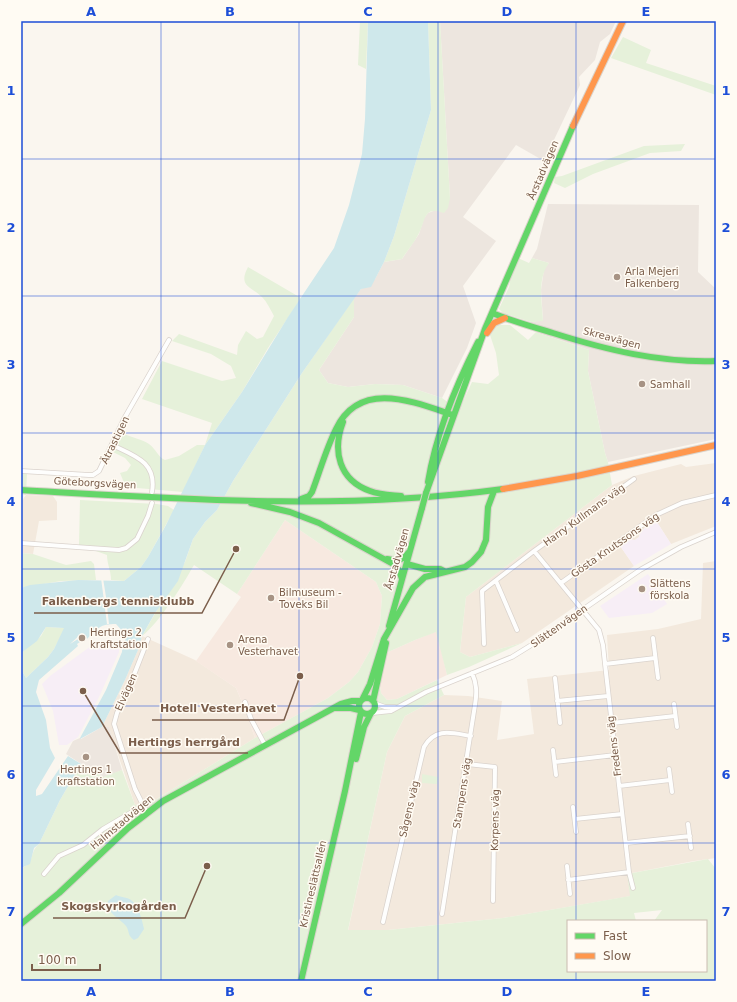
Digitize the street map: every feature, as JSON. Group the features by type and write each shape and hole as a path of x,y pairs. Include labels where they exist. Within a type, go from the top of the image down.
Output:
{"main road":[{"name":"Årstadvägen","path":"361,700 370,684 388,631 426,493 432,464 466,368 485,329 564,145 623,21"},
{"name":"Skreavägen","path":"492,313 624,353 660,359 702,362 716,361"},
{"path":"476,358 492,324 505,318"},
{"name":"Årstadvägen","path":"450,414 476,358 485,329"},
{"path":"283,501 303,499 309,496 312,492 336,428 354,406 371,398 386,396 405,399 450,414"},
{"path":"345,416 338,437 337,452 341,465 349,478 355,484 368,491 410,499"},
{"path":"233,500 367,501 451,496 494,491 583,476 716,445"},
{"name":"Göteborgsvägen","path":"21,490 233,500"},
{"path":"388,631 398,616 408,596 419,582 425,577 465,566 472,562 481,552 486,540 488,507 494,491"},
{"path":"233,500 278,509 304,517 337,532 389,560 403,559 407,555 412,544"},
{"path":"382,557 396,567 402,579"},
{"path":"407,564 425,569 440,569 446,571"},
{"name":"Årstadvägen","path":"374,702 388,631"},
{"path":"334,708 351,708 366,714 371,713 375,708 374,702 368,698 361,700 358,704 360,711"},
{"name":"Halmstadvägen","path":"21,924 39,911 95,858 163,801 334,708 347,702 361,700"},
{"name":"Kristineslättsallén","path":"346,791 360,711"},
{"name":"Kristineslättsallén","path":"301,981 346,791 364,727 371,713"}],"street":[{"name":"Ätrastigen","path":"21,471 92,475 99,471 125,416 169,340"},
{"path":"112,445 138,457 150,469 153,480 152,492"},
{"name":"Harry Kullmans väg","path":"484,644 482,591 534,551 634,479"},
{"name":"Gösta Knutssons väg","path":"561,583 656,515 682,503 716,496"},
{"path":"21,542 118,550 126,548 137,539 142,531 152,503"},
{"name":"Slättenvägen","path":"371,713 390,711 395,707 426,692 512,657 645,566 681,547 716,532"},
{"name":"Harry Kullmans väg","path":"534,551 582,609"},
{"path":"496,580 517,630"},
{"name":"Fredens väg","path":"582,609 599,630 603,645 629,872 633,888"},
{"path":"653,638 658,678"},
{"name":"Elvägen","path":"147,813 142,806 127,768 114,724 115,718 148,639"},
{"path":"605,664 655,658"},
{"name":"Stampens väg","path":"442,914 467,764 477,691 472,673"},
{"path":"555,678 560,723"},
{"path":"557,701 608,696"},
{"path":"246,702 251,719 265,745"},
{"path":"374,702 386,707 395,707"},
{"path":"674,704 677,727"},
{"path":"612,723 675,716"},
{"name":"Sågens väg","path":"383,922 424,747 432,736 440,732 471,736"},
{"path":"554,750 556,775"},
{"path":"555,762 615,755"},
{"name":"Korpens väg","path":"467,764 495,767 493,901"},
{"path":"669,769 672,792"},
{"path":"619,786 670,780"},
{"path":"44,874 59,856 82,845 103,829 142,806"},
{"path":"573,807 576,832"},
{"path":"575,819 622,814"},
{"path":"688,824 691,848"},
{"path":"626,843 690,836"},
{"path":"567,866 570,894"},
{"path":"568,880 629,872"}],"shaded area":[{"path":"440,21 616,21 610,34 600,42 595,60 579,77 580,85 544,161 516,145 463,217 496,241 463,286 476,323 467,348 442,398 403,385 375,384 348,387 328,383 319,370 354,317 354,298 361,289 375,279 384,262 402,259 419,234 424,218 428,213 436,210 450,198"},
{"path":"548,204 699,205 698,272 716,289 716,439 608,462 588,371 589,350 536,332 531,322 543,320 541,290 544,269 549,263 532,258 537,249"},
{"path":"716,463 716,526 671,544 655,519 640,532 639,537 635,540 618,543 634,566 522,643 470,657 460,652 466,597 612,485 634,476 681,464 686,467"},
{"path":"26,495 53,496 57,502 57,520 39,521 33,554 21,553 21,502"},
{"path":"655,519 671,544 634,566 618,543 626,538 635,540 639,537 640,532 648,526 646,524"},
{"path":"285,520 376,582 382,596 380,624 372,647 358,672 349,682 328,698 255,738 236,688 196,661 241,597 237,594"},
{"path":"716,561 716,858 627,874 631,896 503,918 388,930 348,931 387,752 405,716 444,695 468,696 502,701 497,740 534,734 527,679 609,670 607,635 658,629 701,619 703,563"},
{"name":"Slättens förskola","path":"648,574 667,604 652,613 609,618 600,606"},
{"path":"437,631 447,675 397,699 387,700 381,693 380,685 386,653"},
{"path":"142,636 195,660 236,688 255,738 152,802 135,805 109,728 102,727 125,680 138,650"},
{"path":"102,641 108,641 119,646 119,652 100,695 78,737 67,745 59,745 53,711 42,684 50,676 91,646"},
{"path":"102,727 109,727 122,770 103,778 66,754 73,741 80,738 81,739"}],"green space":[{"path":"360,21 368,21 366,69 358,65"},
{"path":"428,21 440,21 450,198 448,208 444,213 432,211 428,213 421,230 402,259 384,262 394,236 431,110"},
{"path":"623,37 651,50 646,63 716,86 716,95 611,58"},
{"path":"685,144 681,151 650,153 593,174 565,188 554,183 555,177 562,176 644,146"},
{"path":"518,258 529,263 532,258 549,263 543,276 541,291 543,321 531,322 503,313 499,309 509,287 512,271"},
{"path":"248,267 301,298 268,348 242,392 205,445 212,423 142,399 162,361 222,381 236,378 231,366 211,354 172,341 179,334 237,355 238,345 246,331 257,339 263,337 274,316 264,299 245,282 245,273"},
{"path":"354,298 354,317 319,370 328,383 348,387 375,384 403,385 442,398 459,410 472,382 488,384 499,375 496,353 490,335 497,325 510,325 528,340 536,332 589,350 588,371 612,485 466,597 460,652 470,657 522,643 469,667 447,675 436,632 386,653 380,685 381,693 387,700 397,699 437,680 444,695 405,716 387,752 348,930 388,930 503,918 630,896 627,874 708,859 716,869 716,981 21,981 21,868 30,861 60,800 81,764 103,777 122,770 135,805 152,802 255,738 328,698 349,682 358,672 372,647 380,624 382,596 376,582 285,520 237,594 194,565 163,613 142,636 185,562 193,539 205,522 217,510 233,481 302,373"},
{"path":"122,433 149,444 165,460 179,456 197,445 205,445 183,492 137,488 125,485 120,473 127,471 131,465 125,458 113,452"},
{"path":"21,473 27,473 26,495 21,494"},
{"path":"80,500 157,504 168,506 174,510 141,567 124,581 111,580 107,555 79,545"},
{"path":"21,553 33,554 66,565 91,561 94,564 96,580 61,581 21,588"},
{"path":"46,627 65,628 48,657 26,678 21,669 21,653 41,636"},
{"path":"422,774 438,777 437,784 422,783"}],"water":[{"path":"368,21 428,21 431,110 394,236 384,262 371,287 361,289 302,373 233,481 217,510 205,522 193,539 178,581 155,613 142,636 138,650 125,680 102,727 80,739 106,690 122,652 126,635 116,624 100,627 87,639 82,633 70,644 78,639 80,642 77,644 78,646 39,680 36,692 46,720 50,748 55,758 36,790 36,796 42,794 68,756 81,764 60,800 39,844 34,848 30,864 21,868 21,669 26,678 48,657 54,649 64,628 46,627 37,641 21,653 21,588 30,585 78,580 124,581 141,567 148,557 166,525 205,445 242,392 288,317 334,248 349,205 362,154 365,119"},
{"path":"116,895 131,900 140,913 144,929 138,938 134,940 129,935 126,926 111,912 107,906 108,901"}],"pier":[{"path":"101,578 103,578 109,624 107,624"}],"traffic: fast":[{"path":"426,493 485,329 573,126"},
{"path":"492,313 573,339 614,350 654,358 716,361"},
{"path":"428,482 436,446 448,410 462,375 478,342"},
{"path":"301,499 309,496 312,492 336,429 346,414 359,404 373,399 389,398 422,405 453,415"},
{"path":"343,422 338,443 339,454 345,472 351,480 370,491 401,496"},
{"path":"21,490 141,497 262,501 322,501 383,500 443,496 503,489"},
{"path":"363,698 370,684 384,639 413,588 425,577 465,567 481,552 486,540 488,507 494,491"},
{"path":"422,508 426,493"},
{"path":"251,503 290,512 319,523 393,564 399,570 402,579"},
{"path":"389,626 422,508"},
{"path":"387,559 399,560 404,558 408,553"},
{"path":"407,564 425,569 440,569 444,571"},
{"path":"373,701 386,643"},
{"path":"364,698 370,698 375,703 375,706 373,712 370,714 364,714 359,709 359,703 364,698"},
{"path":"21,924 59,893 128,828 163,801 341,704 352,701 360,701"},
{"path":"335,708 351,708 359,710"},
{"path":"301,981 345,791 361,712"},
{"path":"356,759 364,727 371,713"}],"traffic: slow":[{"path":"573,126 623,21"},
{"path":"487,333 494,323 505,318"},
{"path":"503,489 577,476 716,445"}],"place":[{"name":"Arla Mejeri Falkenberg","path":"617,277"},
{"name":"Samhall","path":"642,384"},
{"name":"Falkenbergs tennisklubb","path":"236,549"},
{"name":"Slättens förskola","path":"642,589"},
{"name":"Bilmuseum - Toveks Bil","path":"271,598"},
{"name":"Hertings 2 kraftstation","path":"82,638"},
{"name":"Arena Vesterhavet","path":"230,645"},
{"name":"Hotell Vesterhavet","path":"300,676"},
{"name":"Hertings herrgård","path":"83,691"},
{"name":"Hertings 1 kraftstation","path":"86,757"},
{"name":"Skogskyrkogården","path":"207,866"}]}
